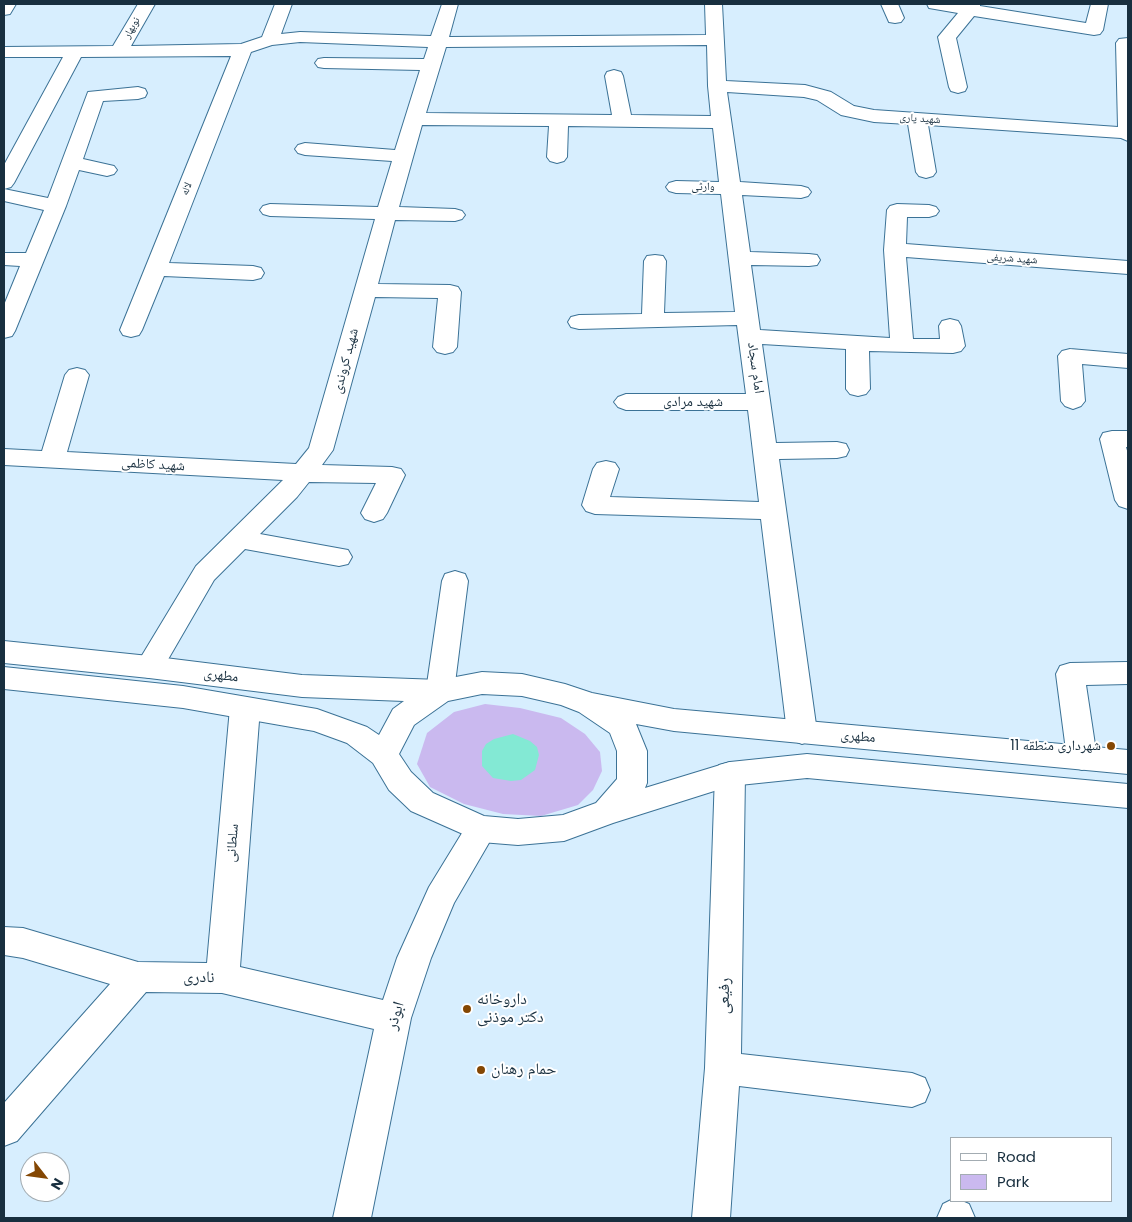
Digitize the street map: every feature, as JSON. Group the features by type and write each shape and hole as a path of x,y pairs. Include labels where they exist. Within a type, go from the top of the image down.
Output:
{"street":[{"path":"4,10 7,4"},
{"name":"نوبهار","path":"119,52 146,4"},
{"path":"270,40 283,4"},
{"name":"شهید کروندی","path":"148,667 205,573 288,491 321,450 403,156 450,4"},
{"name":"امام سجاد","path":"714,4 717,86 802,732"},
{"path":"935,4 971,7 1094,30 1099,4"},
{"path":"958,87 947,37 971,7"},
{"path":"4,52 226,51 244,49 270,40 300,36 438,42 716,40"},
{"path":"1125,43 1128,133"},
{"name":"لاله","path":"131,330 244,49"},
{"path":"4,183 75,52"},
{"path":"324,63 431,65"},
{"path":"614,76 623,121"},
{"name":"شهید یاری","path":"717,86 805,91 824,96 848,111 874,116 1128,133"},
{"path":"4,331 56,206 95,96 138,93"},
{"path":"917,119 926,172"},
{"path":"414,120 722,122"},
{"path":"557,157 559,121"},
{"path":"4,144 25,144"},
{"path":"305,150 403,156"},
{"path":"71,163 107,170"},
{"name":"وارثی","path":"676,187 801,192"},
{"path":"4,195 56,206"},
{"path":"270,210 455,215"},
{"path":"902,346 895,250 897,210 929,211"},
{"name":"شهید شریفی","path":"895,250 1128,268"},
{"path":"740,258 809,260"},
{"path":"4,259 34,260"},
{"path":"653,320 655,262"},
{"path":"156,269 254,273"},
{"path":"365,290 450,292 446,347"},
{"path":"579,322 653,320 750,327 857,343 902,346 953,346 950,326"},
{"path":"857,343 858,389"},
{"path":"1073,401 1070,356 1128,361"},
{"path":"52,460 77,374"},
{"name":"شهید مرادی","path":"626,402 760,402"},
{"path":"1128,439 1112,439 1128,500"},
{"path":"766,451 838,450"},
{"name":"شهید کاظمی","path":"4,457 392,476 374,514"},
{"path":"606,469 595,505 774,511"},
{"path":"238,539 339,557"},
{"path":"440,691 454,581"},
{"name":"مطهری","path":"5,674 148,667 302,686 440,691"},
{"path":"1082,758 1070,674 1128,673"},
{"name":"مطهری","path":"5,674 182,697 317,720 357,735 384,755"},
{"path":"607,812 632,783 632,751 622,726 588,704 565,695 522,685 482,683 440,691 403,717 384,755 400,781 422,802 481,829 518,832 564,828 607,812 730,774 807,766 1128,796"},
{"name":"مطهری","path":"588,704 674,720 1128,762"},
{"name":"سلطانی","path":"222,978 245,708"},
{"path":"802,732 785,741 786,756 807,766"},
{"name":"رفیعی","path":"711,1218 723,1068 730,774"},
{"name":"ابوذر","path":"352,1218 394,1018 414,958 440,897 481,829"},
{"name":"نادری","path":"4,941 23,944 138,977 222,978 394,1018"},
{"path":"4,1129 138,977"},
{"path":"723,1068 912,1090"}],"green space":[{"path":"485,704 520,708 561,718 585,734 600,752 602,771 593,790 578,805 541,816 503,814 464,804 430,787 417,764 427,733 454,712"}],"shaded area":[{"path":"513,734 530,741 537,747 539,755 535,770 521,780 511,781 493,778 482,766 482,751 486,744 494,739"}],"place":[{"name":"شهرداری منطقه 11","path":"1111,746"},
{"name":"داروخانه دکتر موذنی","path":"467,1009"},
{"name":"حمام رهنان","path":"481,1070"}]}
